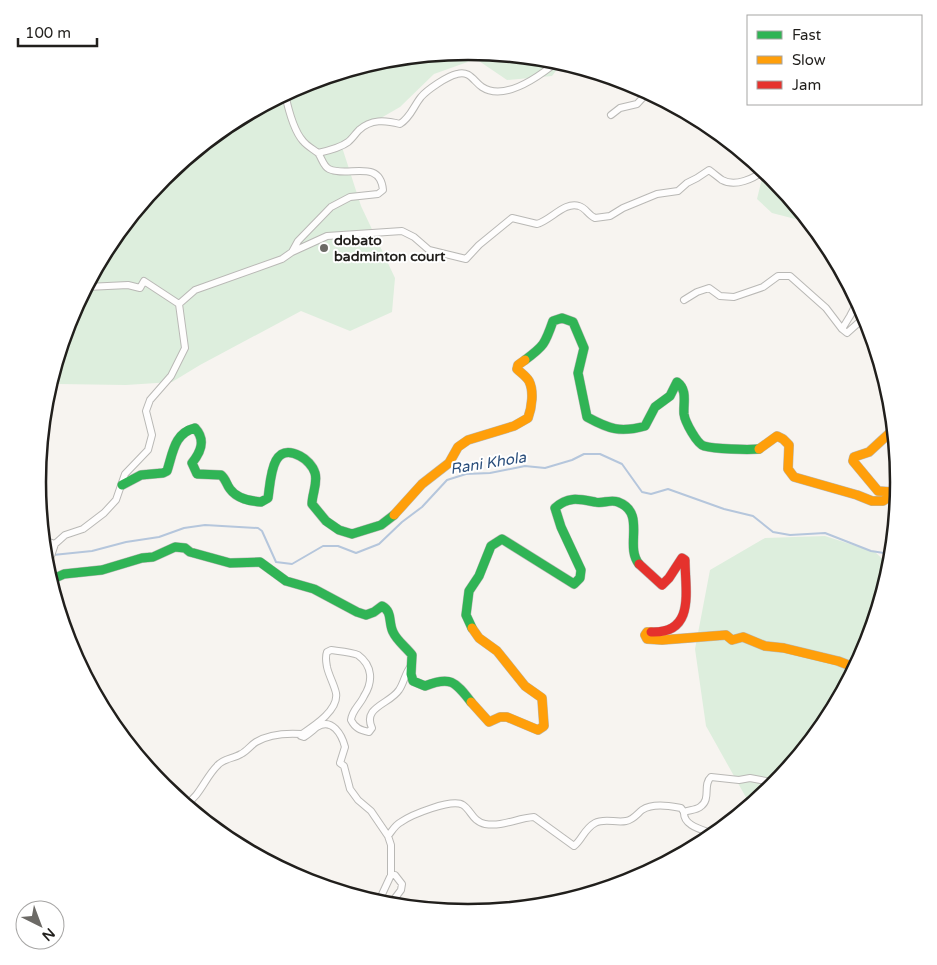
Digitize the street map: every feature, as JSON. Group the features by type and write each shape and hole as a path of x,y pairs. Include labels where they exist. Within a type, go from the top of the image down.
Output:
{"street":[{"path":"318,153 329,151 347,143 360,129 375,122 386,120 400,124 408,119 422,96 447,78 459,73 473,77 482,87 491,90 511,90 539,77 550,68"},
{"path":"611,115 620,108 637,104 642,98"},
{"path":"287,102 298,135 304,143 318,153 326,167 330,170 350,172 370,171 380,180 383,190 378,194 350,197 331,207 298,241 292,252"},
{"path":"179,304 195,290 282,259 292,252 327,236 402,231 414,237 429,250 466,259 479,245 512,218 536,224 556,214 567,205 577,205 595,218 610,216 623,208 657,194 678,191 709,170 724,181 735,182 758,175"},
{"path":"684,300 697,292 709,288 720,296 734,297 763,287 778,276 790,276 826,308 847,333 859,322"},
{"path":"95,287 128,285 140,288 144,282 179,304"},
{"path":"52,550 65,535 83,529 104,513 116,500 125,474 148,450 152,435 146,411 150,400 171,376 185,348 179,304"},
{"path":"842,329 853,309"},
{"path":"122,486 140,475 167,471 173,450 180,438 186,430 194,428 201,433 202,439 200,450 192,463 194,470 197,474 219,474 224,477 229,489 239,497 261,502 268,498 274,463 278,456 292,453 300,456 312,467 316,475 312,504 334,528 352,534 381,525 391,518 422,484 449,463 458,447 468,440 514,426 528,418 532,408 530,388 528,379 517,369 518,365 540,350 546,342 553,321 562,318 573,322 584,348 578,372 587,417 618,431 628,431 645,426 654,409 671,394 673,386 677,382 684,391 684,417 696,439 703,446 748,450 760,449 777,436 787,440 790,446 788,469 794,477 872,501 883,501 890,496"},
{"path":"888,435 869,452 854,457 852,461 878,491 891,492"},
{"path":"57,577 64,574 102,570 153,556 175,547 185,548 190,552 230,562 260,562 286,581 314,589 357,612 366,615 382,606 387,608 394,634 412,655 411,674 413,681 425,686 441,680 448,680 457,687 480,711 484,719 489,722 500,717 507,717 538,730 544,726 542,698 525,686 497,652 479,638 471,627 466,615 470,600 469,591 479,576 491,546 502,540 574,584 580,578 581,570 561,526 556,508 562,502 578,498 599,504 607,500 620,503 630,511 636,525 634,552 636,559 662,585 682,558 684,560 686,610 682,621 666,631 647,632 645,635 647,639 662,640 726,635 732,640 743,637 765,646 784,648 849,665"},
{"path":"51,543 55,544"},
{"path":"190,800 217,765 224,760 241,755 258,741 271,736 302,734 329,713 336,700 335,690 329,677 326,661 327,652 331,650 357,654 368,666 371,673 370,684 363,699 354,711 351,720 360,730 369,732 372,728 369,722 372,711 397,693 411,666"},
{"path":"302,734 301,736 304,737 318,726 325,725 331,725 338,730 345,747 340,763 344,766 350,790 371,811 388,836 391,845 391,874 381,896"},
{"path":"684,812 697,809 705,802 708,792 707,783 711,777 740,780 750,778 767,781"},
{"path":"388,836 399,823 411,816 440,806 457,803 461,803 473,818 483,824 501,825 534,817 574,846 578,843 584,831 595,823 607,820 625,822 642,810 656,806 681,808 687,822 707,831"},
{"path":"391,874 395,875 402,884 401,890 395,898"}],"green space":[{"path":"473,60 434,74 400,107 341,144 361,206 395,278 392,312 350,331 301,311 172,382 126,385 58,384 78,321 103,271 117,248 151,204 190,165 234,131 257,117 307,92 386,68 441,61"},
{"path":"478,60 524,64 557,70 552,76 507,80"},
{"path":"762,179 799,220 772,213 757,199"},
{"path":"825,536 875,552 884,560 876,592 859,644 834,694 820,717 786,761 747,800 706,726 695,649 710,570 765,538"}],"waterway":[{"name":"Rani Khola","path":"53,555 92,551 126,542 159,537 184,528 205,525 258,528 262,531 276,562 292,564 323,546 338,546 356,553 379,544 402,522 422,507 447,480 466,474 490,473 525,466 545,468 572,460 584,454 600,454 622,464 642,492 651,494 668,489 724,509 753,516 773,532 790,535 825,533 871,551 885,552"}],"traffic: fast":[{"path":"525,360 543,344 553,321 562,318 573,322 584,348 578,373 587,417 615,429 645,426 655,407 670,396 677,382 683,389 684,414 687,422 701,444 723,449 759,449"},
{"path":"122,485 141,475 167,471 178,439 195,428 201,441 198,455 192,463 197,474 221,475 233,492 240,497 261,502 268,498 274,464 283,454 290,453 302,457 313,468 316,481 312,504 326,521 339,530 352,534 381,525 394,515"},
{"path":"472,628 466,615 469,591 479,576 491,546 502,539 574,584 580,578 581,570 561,527 555,508 569,500 615,501 627,507 633,522 633,548 639,564"},
{"path":"57,577 64,574 102,570 142,558 153,557 175,547 185,548 190,552 230,563 260,562 286,581 314,589 357,612 366,615 382,606 388,611 395,635 412,655 411,674 413,681 425,686 440,681 451,682 461,689 471,702"}],"traffic: slow":[{"path":"394,515 422,484 449,463 458,447 468,440 514,426 528,418 531,409 532,389 529,381 517,369 518,365 525,360"},
{"path":"888,435 869,452 854,457 853,461 878,491 891,492"},
{"path":"759,449 777,436 789,445 788,469 794,477 872,501 883,501 890,496"},
{"path":"471,702 489,722 500,717 507,717 538,730 544,726 542,698 525,686 497,651 479,638 472,628"},
{"path":"651,632 647,632 645,635 647,639 662,640 726,635 732,640 743,637 765,646 784,648 849,665"}],"traffic: jam":[{"path":"639,564 662,585 682,558 685,560 686,596 682,618 675,626 665,631 651,632"}],"place":[{"name":"dobato badminton court","path":"324,248"}]}
